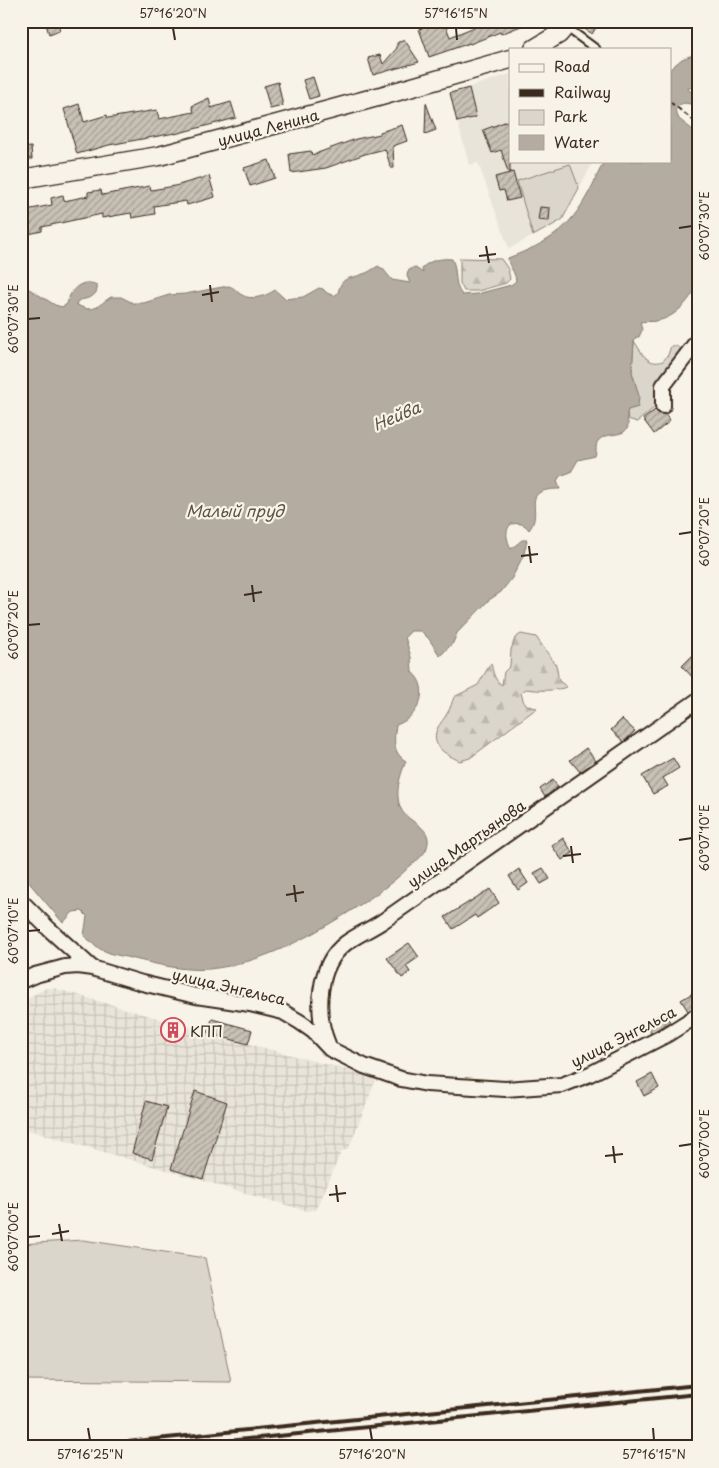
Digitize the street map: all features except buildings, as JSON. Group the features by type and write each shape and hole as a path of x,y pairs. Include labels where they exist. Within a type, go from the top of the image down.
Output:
{"street":[{"path":"536,48 560,34 568,24"},
{"name":"улица Ленина","path":"21,179 159,156 373,98 509,58"},
{"path":"663,406 664,386 698,340"},
{"name":"улица Мартьянова","path":"330,1050 323,1032 322,992 325,975 331,960 345,944 391,916 698,700"},
{"path":"21,901 92,968"},
{"name":"улица Энгельса","path":"21,980 65,967 92,968 196,996 250,1004 283,1012 314,1032 330,1050 364,1066 401,1079 426,1084 505,1090 562,1085 590,1074 668,1034 698,1015"}],"lane":[{"path":"568,24 595,48"}],"path":[{"path":"672,104 698,124"}],"shaded area":[{"path":"509,74 509,162 589,162 591,166 562,220 509,249 478,163 469,165 450,93"},
{"path":"46,988 54,988 208,1033 374,1077 375,1082 349,1148 341,1152 317,1209 307,1211 21,1128 21,1002"}],"green space":[{"path":"570,164 579,188 562,220 533,236 517,181"},
{"path":"460,258 501,259 508,269 510,279 506,283 478,291 464,291 460,283"},
{"path":"634,341 645,357 653,362 663,361 668,355 671,346 678,347 681,352 655,407 637,422 628,419 627,413 628,409 634,408 637,390 632,372"},
{"path":"521,634 536,637 556,665 559,681 567,687 547,690 526,689 521,693 524,703 537,708 470,758 460,761 450,756 441,750 435,735 454,697 478,685 491,663 493,673 502,685 504,672 510,666 511,650 515,638"},
{"path":"83,1240 205,1258 231,1382 21,1380 21,1244"}],"water":[{"name":"Малый пруд","path":"698,53 698,85 687,89 698,96 698,107 682,104 675,110 679,119 698,134 698,284 682,307 670,316 656,321 640,322 642,330 639,337 636,337 634,341 632,372 639,396 638,407 628,410 627,429 621,433 601,438 597,443 595,456 578,460 571,472 560,476 557,481 560,489 539,493 534,502 535,516 529,530 521,524 511,524 507,533 507,539 511,549 522,540 527,540 524,554 512,578 501,592 489,600 457,633 453,643 440,656 429,639 421,631 411,631 405,637 411,657 412,672 418,679 422,694 416,710 411,716 396,725 396,750 401,758 406,761 400,779 398,797 404,814 420,826 427,836 428,842 425,852 389,885 349,912 300,940 265,956 246,962 209,969 185,969 112,954 100,949 84,936 87,916 82,911 73,912 63,923 21,873 21,284 55,305 62,307 67,304 71,294 78,286 92,283 97,285 95,294 89,298 79,300 76,304 87,309 99,306 111,297 121,297 133,303 144,303 169,295 228,286 250,298 259,297 275,290 285,299 303,297 319,288 334,296 338,293 344,281 367,273 378,266 392,280 410,283 407,276 408,271 414,267 423,273 422,268 429,263 440,259 452,259 457,286 462,295 477,294 511,285 516,281 508,258 546,241 565,226 581,205 604,162 672,162 672,67 682,59"}],"railway":[{"path":"76,1447 698,1385"},
{"path":"167,1447 698,1394"}],"place":[{"name":"КПП","path":"173,1030"}],"water label":[{"name":"Нейва","path":"396,415"}]}
